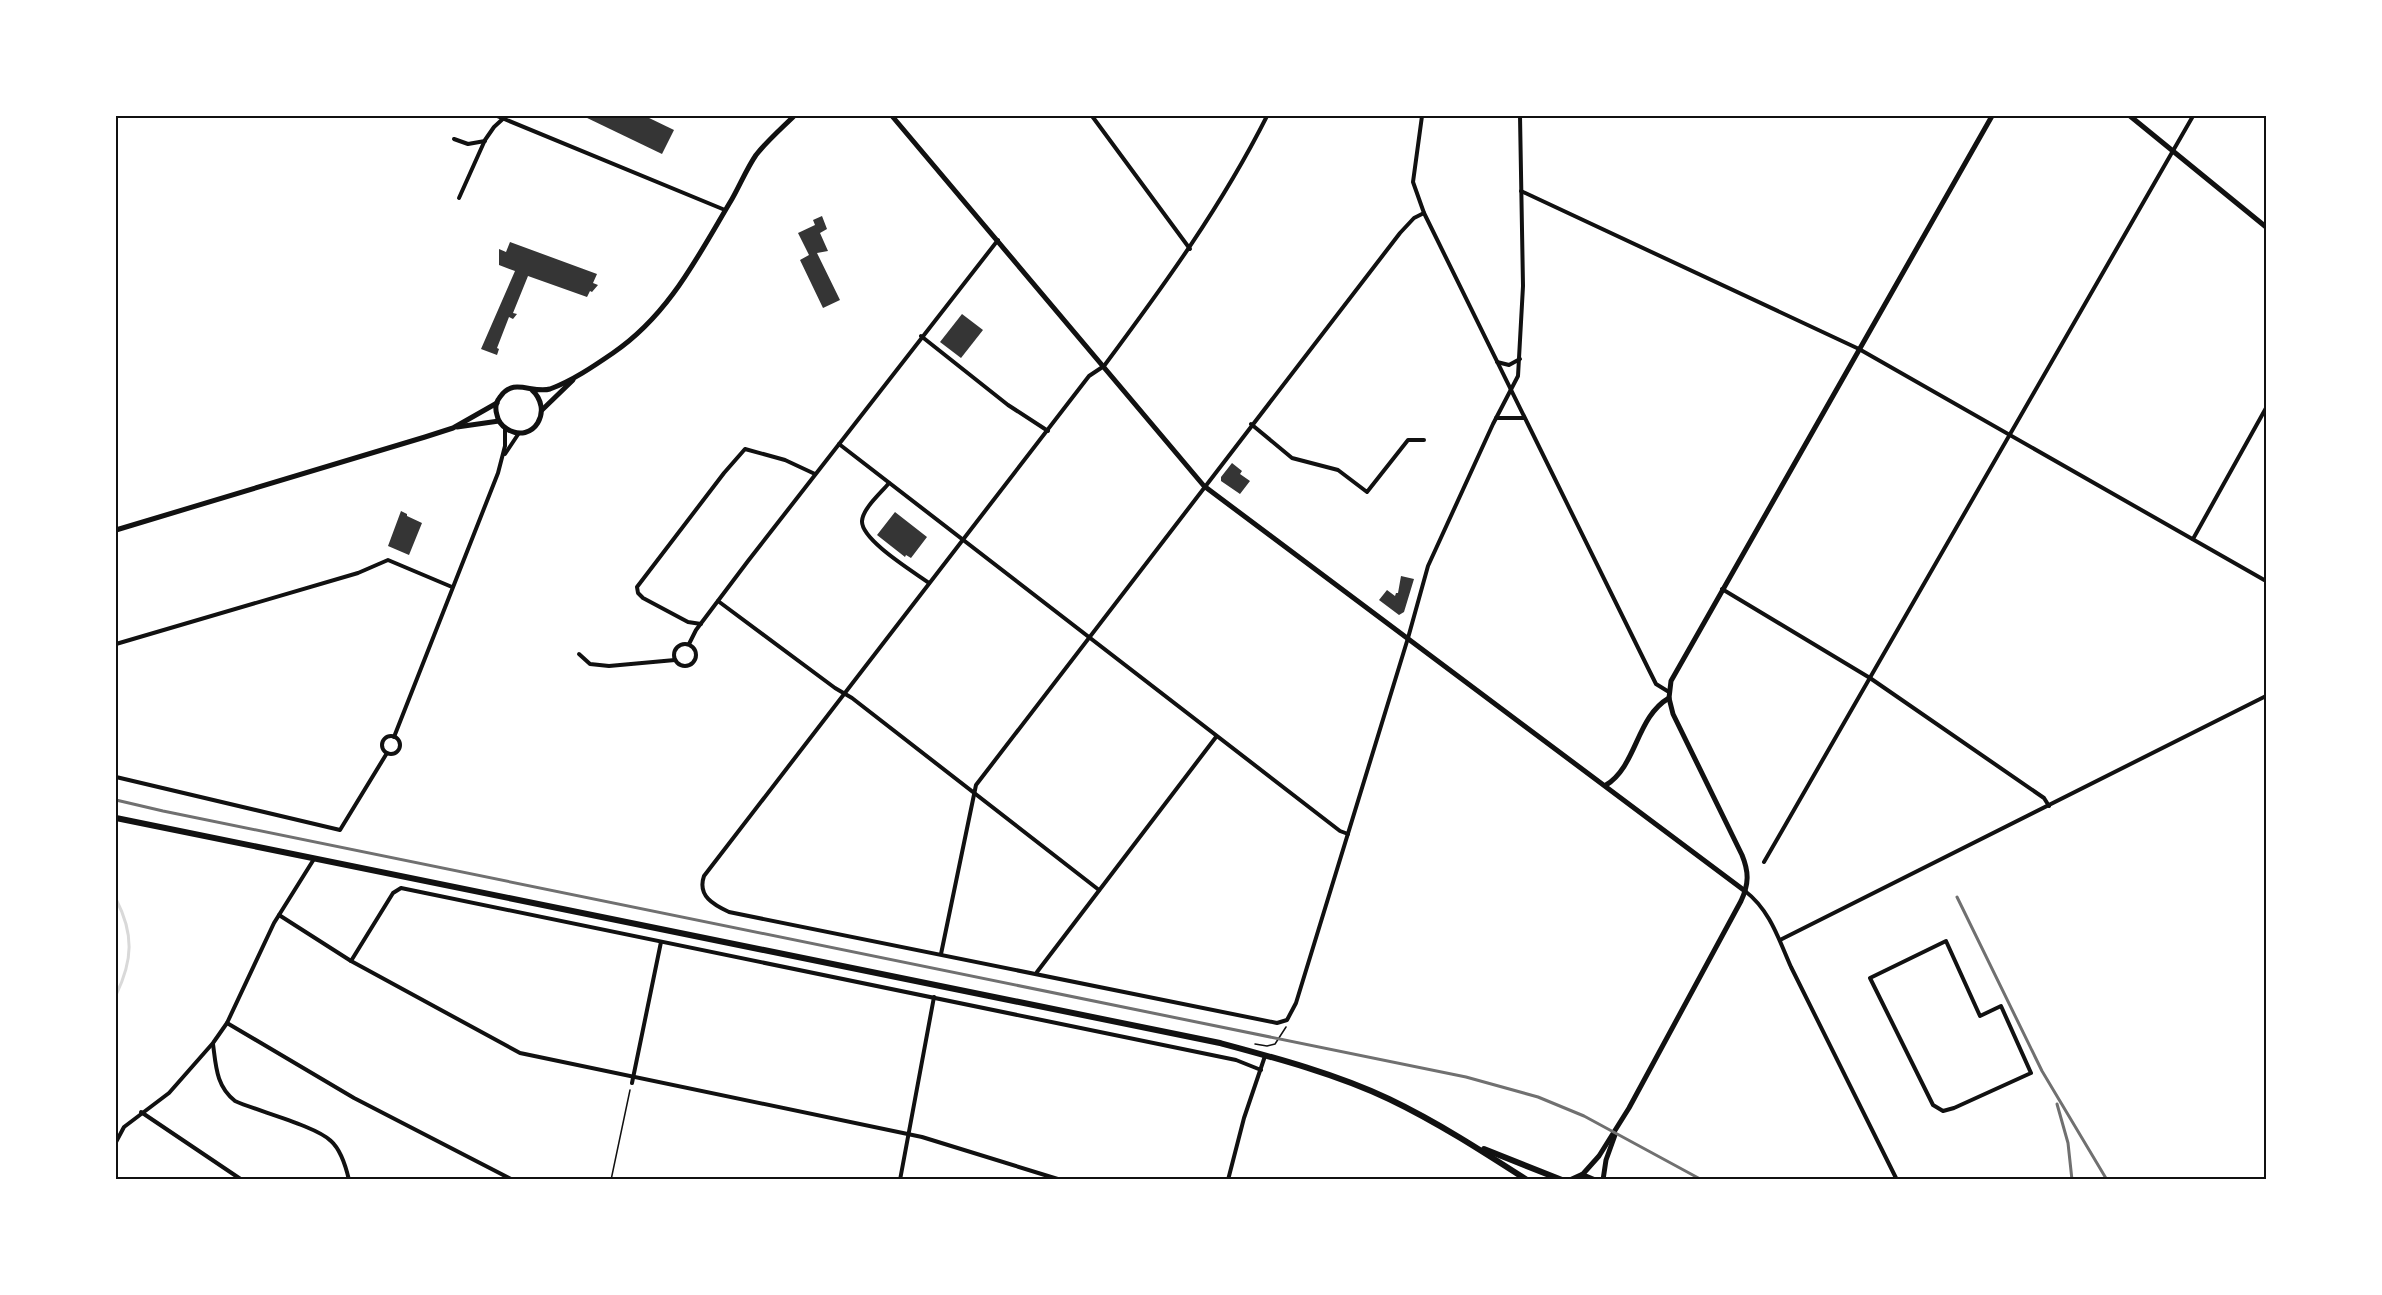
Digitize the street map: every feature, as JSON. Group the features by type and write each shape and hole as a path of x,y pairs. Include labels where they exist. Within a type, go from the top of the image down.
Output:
{"main road":[{"path":"116,818 1220,1043 1337,1078 1387,1098 1464,1140 1527,1179"},
{"path":"1464,1140 1562,1179"},
{"path":"1571,1179 1582,1175 1594,1179"}],"street":[{"path":"497,116 505,117 725,210"},
{"path":"497,404 499,421 505,428 519,433 531,429 537,424 543,410 578,376 637,335 665,307 680,286 756,155 794,116"},
{"path":"892,116 1204,486 1606,785 1761,905 1897,1179"},
{"path":"1092,116 1190,249"},
{"path":"1268,116 1244,163 1190,249 1104,366 1089,376 704,876 701,887 703,892 717,907 729,912 1037,972 1277,1023 1287,1020 1296,1003 1428,566 1496,418 1518,376 1523,286 1520,116"},
{"path":"1422,116 1413,182 1424,213 1649,670 1659,686 1669,695"},
{"path":"1582,1175 1593,1165 1618,1127 1745,891 1748,876 1745,862 1675,719 1669,695 1674,676 1992,116"},
{"path":"2130,116 2266,227"},
{"path":"1764,862 2193,116"},
{"path":"459,198 485,140 505,117"},
{"path":"454,139 468,144 485,140"},
{"path":"1521,191 1859,349 2266,581"},
{"path":"941,954 973,790 1251,424 1400,233 1414,218 1424,213"},
{"path":"689,644 700,624 998,239"},
{"path":"921,336 1008,405 1048,431"},
{"path":"1496,362 1509,365 1520,359"},
{"path":"453,428 497,404 506,390 514,386 531,389 550,388 578,376"},
{"path":"531,389 542,402 543,410"},
{"path":"2193,538 2266,408"},
{"path":"1496,418 1524,418"},
{"path":"116,530 453,428 499,421"},
{"path":"1251,424 1292,458 1338,470 1367,492 1408,440 1424,440"},
{"path":"502,460 506,438 505,428"},
{"path":"394,737 502,460 519,433"},
{"path":"839,444 1216,737 1340,831 1348,834"},
{"path":"700,624 688,622 651,602 638,592 637,587 724,472 745,449 785,460 815,474"},
{"path":"889,483 864,514 862,522 865,530 877,546 929,583"},
{"path":"116,644 358,573 388,560 452,586"},
{"path":"1722,589 1870,678 2044,798 2049,806"},
{"path":"718,601 973,790 1099,891"},
{"path":"579,654 590,664 609,666 675,660 683,666 693,662 696,652 689,644 682,644 676,649 675,660"},
{"path":"1606,785 1618,774 1654,710 1669,695"},
{"path":"1780,940 2266,696"},
{"path":"394,737 398,741 398,750 394,754 387,753 382,748 382,743 386,738 394,737"},
{"path":"1037,972 1216,737"},
{"path":"116,777 340,830 387,753"},
{"path":"116,1142 124,1127 169,1093 213,1043 227,1023 279,915 315,858"},
{"path":"351,961 393,893 401,888 1236,1060 1261,1070"},
{"path":"279,915 351,961 520,1053 908,1134 1061,1179"},
{"path":"1946,941 1980,1016 2001,1006 2031,1073 1943,1111 1933,1105 1870,978 1946,941"},
{"path":"632,1083 661,942"},
{"path":"900,1179 934,998"},
{"path":"227,1023 354,1098 513,1179"},
{"path":"213,1043 220,1086 226,1094 235,1101 318,1132 332,1141 341,1155 349,1179"},
{"path":"1228,1179 1244,1118 1265,1056"},
{"path":"141,1112 242,1179"},
{"path":"1603,1179 1606,1160 1618,1127"}],"path":[{"path":"1254,1043 1267,1046 1275,1044 1286,1027 1287,1020"},
{"path":"611,1179 632,1083"}],"building":[{"path":"583,116 645,116 674,130 662,154"},
{"path":"822,216 827,229 820,233 828,251 817,253 840,300 823,308 800,260 809,255 798,233 815,225 813,220"},
{"path":"510,242 597,274 593,283 598,285 592,292 590,291 587,297 528,276 513,313 517,314 513,319 509,317 497,348 499,349 497,355 481,349 515,271 499,265 499,249 506,252"},
{"path":"962,314 983,330 961,358 940,342"},
{"path":"1232,463 1242,471 1240,474 1250,481 1240,494 1221,481 1221,477"},
{"path":"401,511 422,523 409,555 388,546"},
{"path":"895,512 927,537 911,558 906,555 905,557 877,535"},
{"path":"1401,576 1414,579 1404,612 1399,615 1379,600 1387,590 1395,596 1398,593"}],"waterway":[{"path":"116,899 126,924 129,947 126,970 116,995"}],"railway":[{"path":"116,800 1466,1077 1538,1097 1584,1116 1702,1180"},
{"path":"1957,897 2042,1071 2107,1180"},
{"path":"2057,1104 2068,1143 2072,1180"}]}
